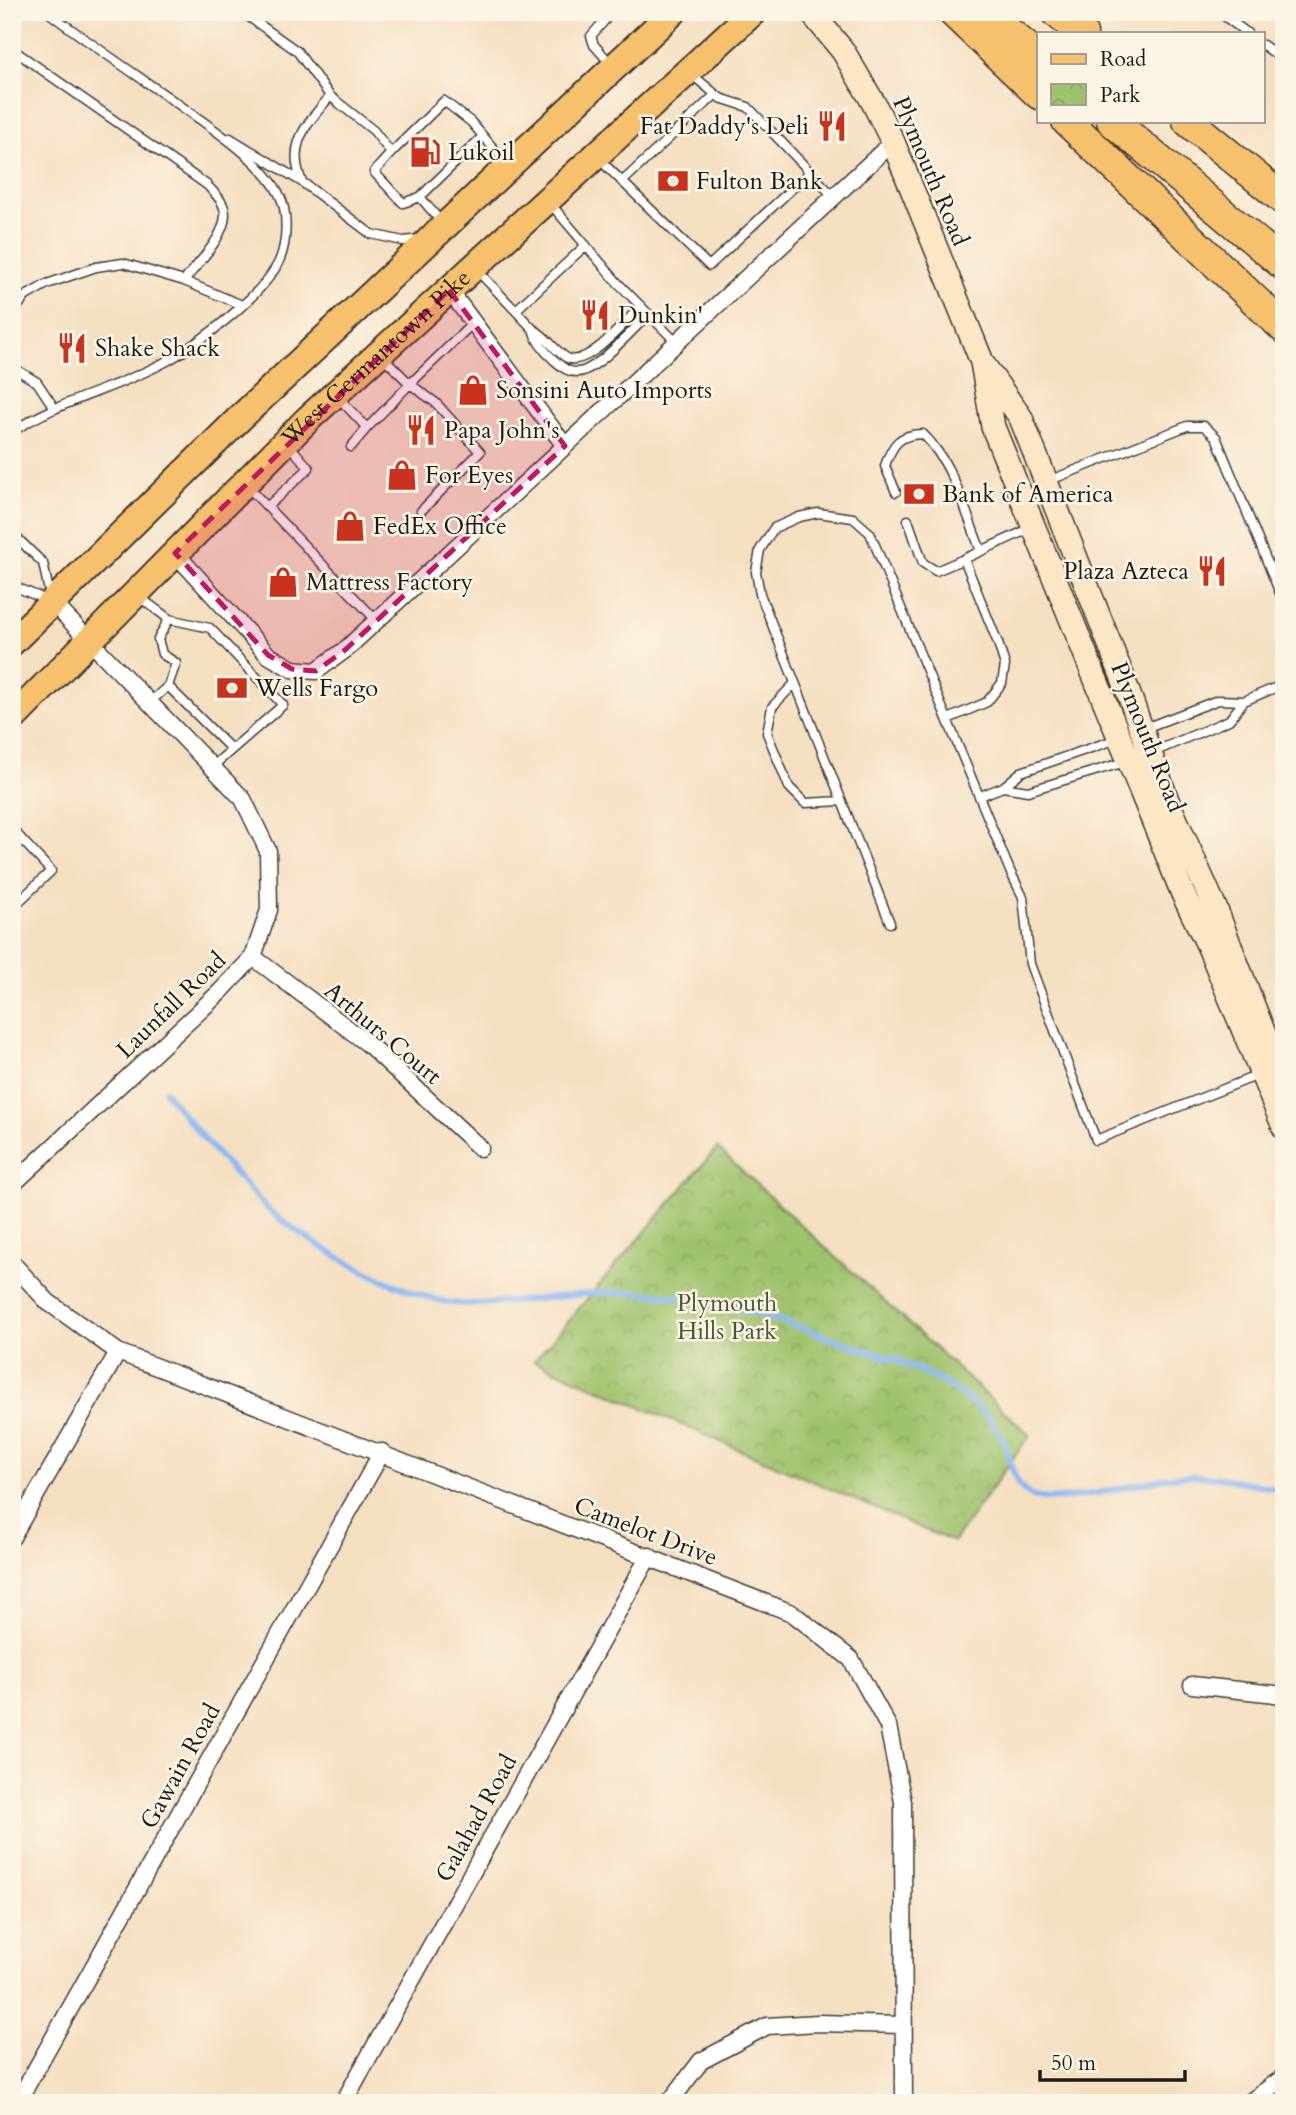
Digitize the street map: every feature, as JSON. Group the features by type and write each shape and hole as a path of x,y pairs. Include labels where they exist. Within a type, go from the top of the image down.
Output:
{"highway":[{"path":"953,12 1037,92"},
{"path":"985,12 1037,56"},
{"path":"1056,12 1081,32"},
{"path":"1068,122 1284,328"},
{"path":"1113,122 1284,265"},
{"path":"1189,122 1284,200"}],"main road":[{"name":"West Germantown Pike","path":"12,642 240,418 673,12"},
{"name":"West Germantown Pike","path":"12,719 335,394 753,12"},
{"name":"Plymouth Road","path":"811,12 843,51 893,142 982,362 993,427 1033,526 1131,734"},
{"name":"Plymouth Road","path":"982,362 1021,418 1140,757 1183,894 1209,947 1284,1126"},
{"name":"Plymouth Road","path":"1140,757 1167,800 1216,910 1284,1085"}],"street":[{"path":"175,553 268,655 292,669 316,671 345,650 377,621 893,142"},
{"path":"449,290 565,446"},
{"name":"Launfall Road","path":"12,1185 220,992 253,957 269,910 268,851 243,799 51,603"},
{"name":"Arthurs Court","path":"253,957 367,1043 480,1149"},
{"name":"Camelot Drive","path":"12,1263 48,1302 118,1352 792,1613 851,1659 888,1726 903,1802 904,2103"},
{"path":"12,1537 118,1352"},
{"name":"Gawain Road","path":"17,2103 382,1452"},
{"name":"Galahad Road","path":"343,2103 649,1556"},
{"path":"1192,1685 1284,1695"},
{"path":"669,2103 701,2062 767,2026 818,2023 903,2025"},
{"path":"1249,2103 1284,2077"}],"lane":[{"path":"243,12 297,51 330,96 374,131 391,153"},
{"path":"612,12 591,36 594,45 614,67"},
{"path":"1219,12 1246,32"},
{"path":"12,432 55,409 165,362 197,343 242,305 272,272 281,257 286,224 281,197 263,170 211,127 52,14"},
{"path":"1264,46 1284,60"},
{"path":"12,49 207,185 216,194 224,206 225,219 220,233 184,281"},
{"path":"688,72 720,98 748,107 834,197"},
{"path":"622,182 715,95"},
{"path":"302,182 295,164 296,147 306,126 330,96"},
{"path":"483,136 419,197 402,203 374,172 444,101 471,122 483,136 508,166"},
{"path":"211,127 302,182 371,234 403,241 438,232 419,197"},
{"path":"596,156 709,266 810,172"},
{"path":"547,200 677,343"},
{"path":"516,310 586,245"},
{"path":"12,324 16,308 26,296 47,284 96,267 122,263 184,281 242,305"},
{"path":"474,267 533,330 543,334 566,358 575,360 590,355 641,306"},
{"path":"533,330 535,339 549,355 565,369 577,372 591,368 649,314"},
{"path":"351,447 410,384 473,323"},
{"path":"380,353 410,384 436,403 481,452 421,510"},
{"path":"12,367 37,382 55,409"},
{"path":"335,394 367,428"},
{"path":"1045,482 1187,426 1204,426 1216,437 1284,603"},
{"path":"896,492 886,466 891,449 908,434 923,434 937,447 947,465 981,551"},
{"path":"268,506 309,468 286,442"},
{"path":"245,483 377,621"},
{"path":"890,923 760,594 756,572 760,550 774,528 807,515 834,514 853,518 870,533 1023,897 1030,964 1096,1140 1262,1074"},
{"path":"908,520 923,563 936,571 1033,526"},
{"path":"12,533 43,564 51,603"},
{"path":"948,719 987,702 1002,683 1005,665 964,559"},
{"path":"12,582 18,588 51,603"},
{"path":"136,594 169,619 210,628 283,705 213,766"},
{"path":"148,704 168,686 176,663 162,653 158,639 169,619"},
{"path":"795,684 772,706 767,733 789,787 805,803 842,801"},
{"path":"980,796 1003,787 1021,772 1219,700 1244,701 1284,684"},
{"path":"168,686 231,749"},
{"path":"1003,787 1028,791 1140,757 1229,720 1244,701"},
{"path":"12,829 51,871 12,908"}],"highlighted area":[{"path":"449,290 565,446 345,650 316,671 292,669 268,655 175,553"}],"green space":[{"name":"Plymouth Hills Park","path":"717,1148 1030,1435 953,1542 534,1361"}],"waterway":[{"path":"165,1091 211,1148 270,1211 342,1259 415,1293 464,1304 597,1293 642,1293 715,1304 799,1327 883,1355 885,1358 889,1357 921,1371 966,1397 991,1421 1001,1435 1021,1487 1038,1498 1075,1497 1187,1476 1214,1477 1284,1490"}],"place":[{"name":"Fat Daddy's Deli","path":"832,126"},
{"name":"Lukoil","path":"425,152"},
{"name":"Fulton Bank","path":"673,181"},
{"name":"Dunkin'","path":"595,315"},
{"name":"Shake Shack","path":"72,348"},
{"name":"Sonsini Auto Imports","path":"473,390"},
{"name":"Papa John's","path":"421,430"},
{"name":"For Eyes","path":"402,475"},
{"name":"Bank of America","path":"919,494"},
{"name":"FedEx Office","path":"350,526"},
{"name":"Plaza Azteca","path":"1212,571"},
{"name":"Mattress Factory","path":"283,582"},
{"name":"Wells Fargo","path":"232,688"}]}
